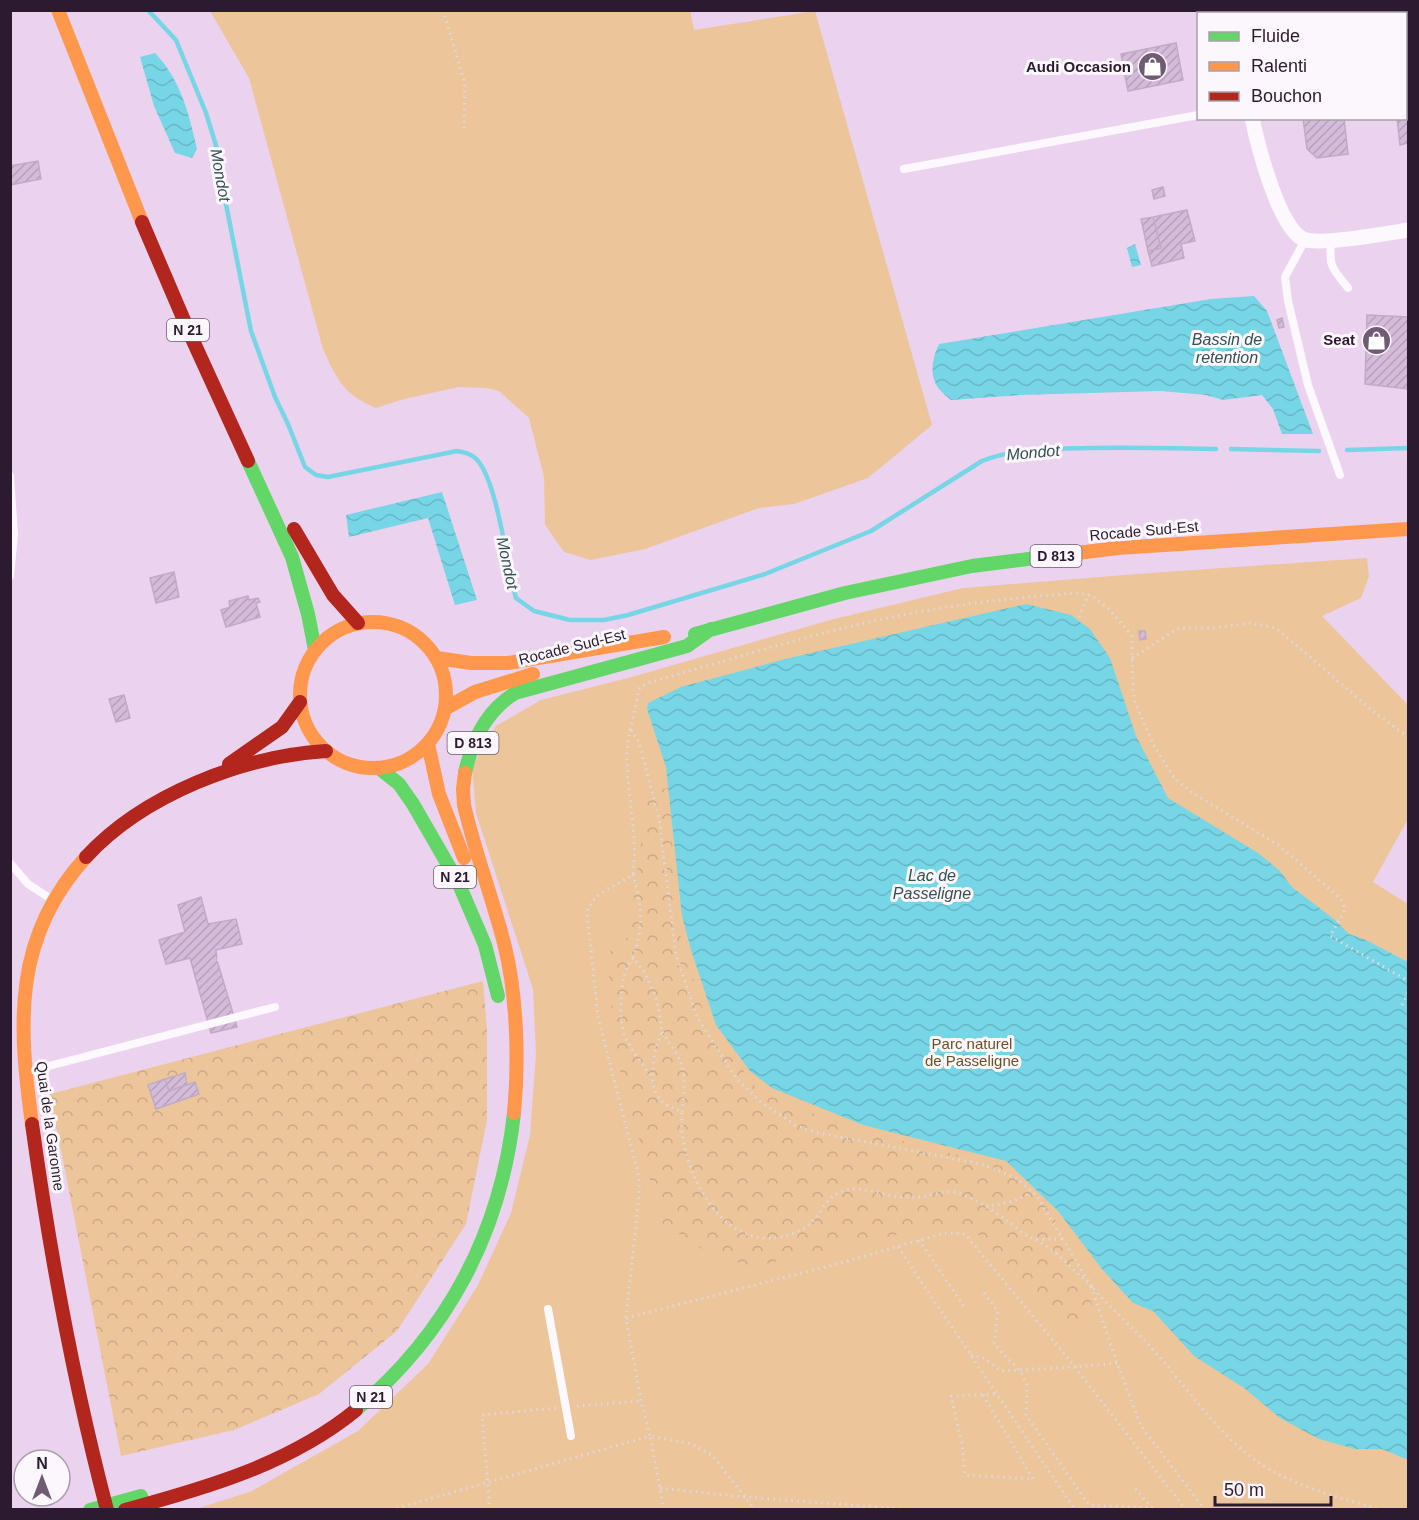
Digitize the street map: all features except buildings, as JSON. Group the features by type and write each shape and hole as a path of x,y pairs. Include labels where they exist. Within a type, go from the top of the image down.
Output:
{"main road":[{"name":"N 21","path":"58,10 124,179 184,321 292,557 308,614 315,650"},
{"name":"N 21","path":"70,10 127,157 215,367 302,545 333,595 358,623"},
{"name":"Rocade Sud-Est","path":"446,708 475,692 508,680 691,636 845,593 972,566 1118,548 1408,530"},
{"path":"381,622 403,628 422,640 437,658 446,682 446,708 439,728 428,744 414,756 397,764 379,768 360,767 342,762 326,752 313,738 304,721 300,702 305,666 315,650 334,633 358,623 381,622"},
{"name":"Rocade Sud-Est","path":"437,658 471,663 508,663 711,629"},
{"name":"D 813","path":"507,1011 504,940 477,858 464,801 464,786 471,748 497,705 515,693 687,646 711,629"},
{"name":"Quai de la Garonne","path":"214,775 282,728 300,702"},
{"name":"N 21","path":"90,1509 162,1496 242,1475 317,1438 367,1401 393,1377 412,1355 446,1311 483,1239 500,1191 514,1113 518,1064 495,940 439,794 428,744"},
{"name":"Quai de la Garonne","path":"107,1509 80,1397 52,1253 39,1179 25,1073 23,1004 28,969 35,943 52,900 92,852 121,825 172,794 214,775 290,753 326,752"},
{"name":"N 21","path":"379,768 399,784 413,804 458,882 485,945 507,1011"},
{"name":"N 21","path":"125,1509 248,1463 322,1425 369,1388 413,1341 445,1295 466,1256 488,1198 495,1167 503,1097 502,1034"}],"street":[{"path":"1252,120 1264,168 1274,192 1292,230 1305,240 1331,240 1408,230"}],"lane":[{"path":"904,169 1197,115"},
{"path":"1305,240 1285,277 1288,301 1308,385 1339,471"},
{"path":"1331,240 1330,262 1348,288"},
{"path":"10,476 14,534 10,576"},
{"path":"10,863 28,884 52,900"},
{"path":"25,1073 275,1007"},
{"path":"548,1309 571,1436"}],"path":[{"path":"102,10 124,110"},
{"path":"443,10 465,84 464,132"},
{"path":"112,96 124,110 211,296 293,484 309,492 323,493 439,467 458,470 468,480 496,594 508,611 539,629 574,631"},
{"path":"1287,193 1358,219 1368,220"},
{"path":"1272,223 1285,277"},
{"path":"650,619 750,591 825,564 991,482 1049,473 1107,473 1156,486 1226,496 1339,471 1408,471"},
{"path":"1079,616 1089,594"},
{"path":"682,1112 664,1104 657,1096 652,1078 624,1035 620,1007 628,963 633,958 641,933 639,898 633,874 635,860 627,760 628,743 639,689 647,683 850,626 906,614 997,599 1089,594 1109,609 1132,636 1136,702 1153,744 1175,779 1196,795 1255,829 1288,852 1341,899 1346,910 1330,936 1408,981"},
{"path":"1132,658 1179,628 1216,628 1250,623 1276,628 1373,711 1408,737"},
{"path":"631,730 639,742 659,818 673,933 681,974 698,1017 736,1078 770,1109 795,1125 814,1132 982,1164 1016,1178 1032,1192 1045,1209 1091,1286 1141,1426 1204,1509"},
{"path":"633,874 620,883 603,890 592,902 587,912 597,1007 639,1177 626,1318 664,1509"},
{"path":"217,960 346,931"},
{"path":"633,958 645,973 656,998 662,1032 681,1060 685,1077 682,1138 696,1182 717,1215 742,1233 760,1238 781,1238 805,1228 824,1204 846,1190 861,1190 892,1197 925,1197 936,1192 954,1192 986,1206 1024,1234 1054,1252 1091,1286 1155,1352 1200,1408 1230,1439 1259,1463 1290,1479 1342,1498 1382,1509"},
{"path":"1402,1005 1408,993"},
{"path":"652,1078 656,1049 662,1032"},
{"path":"986,1206 1021,1199 1032,1192"},
{"path":"626,1318 945,1233 965,1234 1075,1367 1186,1509"},
{"path":"1035,1239 1063,1239"},
{"path":"919,1240 965,1308"},
{"path":"898,1246 1075,1509"},
{"path":"984,1293 998,1311 994,1344 1020,1371 1027,1385 1026,1414 1089,1504 1152,1508 1135,1488"},
{"path":"970,1354 984,1358 1001,1371 1117,1364"},
{"path":"983,1395 1033,1479 965,1475 962,1444 951,1396 996,1394"},
{"path":"490,1509 482,1415 641,1401"},
{"path":"392,1509 650,1436 692,1444 713,1456 755,1509"},
{"path":"660,1488 744,1497 916,1509"},
{"path":"866,1509 870,1505"}],"green space":[{"path":"690,10 694,30 815,11 932,425 868,478 794,504 759,508 645,549 591,560 564,552 545,525 544,477 529,418 499,391 459,387 404,399 376,408 349,392 338,378 323,349 249,78 210,11"},
{"name":"Parc naturel de Passeligne","path":"1367,558 1369,576 1361,598 1322,616 1408,705 1408,819 1373,882 1408,904 1408,1509 193,1510 252,1491 358,1431 428,1364 478,1285 511,1213 530,1135 536,1053 533,989 476,813 472,767 496,726 541,700 628,678 834,619 963,588"},
{"path":"669,787 678,927 705,1018 759,1092 849,1127 1005,1167 1036,1193 1063,1231 1095,1312 1086,1323 1071,1323 1039,1306 1019,1278 969,1225 946,1224 769,1263 762,1269 713,1256 662,1223 616,1056 607,954 628,937 648,795"},
{"path":"483,981 487,1030 487,1120 466,1224 397,1331 319,1394 234,1430 121,1456 50,1094"}],"water":[{"path":"155,53 171,74 183,98 197,149 192,158 175,153 154,106 140,57"},
{"path":"1135,244 1141,265 1132,267 1127,248"},
{"name":"Bassin de retention","path":"1254,296 1267,311 1313,434 1282,434 1273,409 1262,395 1223,400 1206,395 1161,391 1020,395 951,400 938,388 933,376 934,360 939,344 1211,299"},
{"path":"442,492 477,600 455,605 428,518 349,537 346,515"},
{"name":"Lac de Passeligne","path":"1026,604 1071,615 1090,629 1110,658 1136,736 1168,798 1258,853 1279,870 1292,887 1335,920 1349,934 1366,940 1408,962 1408,1460 1382,1449 1355,1449 1319,1439 1280,1418 1244,1388 1194,1356 1153,1311 1133,1303 1102,1269 1058,1211 1006,1161 863,1125 772,1088 750,1071 716,1025 682,916 666,767 647,709 648,703 681,687 785,659"}],"waterway":[{"name":"Mondot","path":"148,10 176,40 206,113 222,165 223,189 251,331 275,397 305,467 316,475 328,477 457,451 474,457 482,467 495,501 516,598 534,611 570,620 604,620 765,574 871,531 982,461 995,457 1034,450 1087,448 1216,449"},
{"path":"1347,450 1408,448"},
{"path":"1231,449 1319,451"}],"traffic: fast":[{"path":"248,461 292,557 308,614 315,650"},
{"path":"695,634 845,593 972,566 1069,554"},
{"path":"465,773 476,738 482,727 496,708 515,693 687,646 711,629"},
{"path":"379,768 399,784 413,804 458,882 485,945 498,996"},
{"path":"356,1410 389,1380 418,1348 443,1314 465,1277 483,1239 497,1199 514,1113"},
{"path":"90,1510 141,1496"}],"traffic: slow":[{"path":"58,10 142,222"},
{"path":"1069,554 1118,548 1408,529"},
{"path":"373,622 401,627 425,643 441,667 446,695 441,723 425,747 401,763 373,768 345,763 321,747 305,723 300,695 305,667 321,643 345,627 373,622"},
{"path":"437,658 471,663 508,663 664,637"},
{"path":"446,708 475,692 533,674"},
{"path":"428,744 439,794 464,858"},
{"path":"465,773 464,805 505,947 512,986 517,1051 514,1113"},
{"path":"32,1124 24,1051 26,983 33,950 45,918 62,887 86,857"}],"traffic: jam":[{"path":"142,222 248,461"},
{"path":"294,529 333,595 358,623"},
{"path":"229,764 282,727 300,702"},
{"path":"86,857 109,835 136,815 196,783 229,770 262,761 294,754 326,751"},
{"path":"32,1124 64,1319 107,1510"},
{"path":"125,1510 186,1493 275,1460 330,1429 356,1410"}],"place":[{"name":"Audi Occasion","path":"1152,67"},
{"name":"Seat","path":"1376,340"}]}
